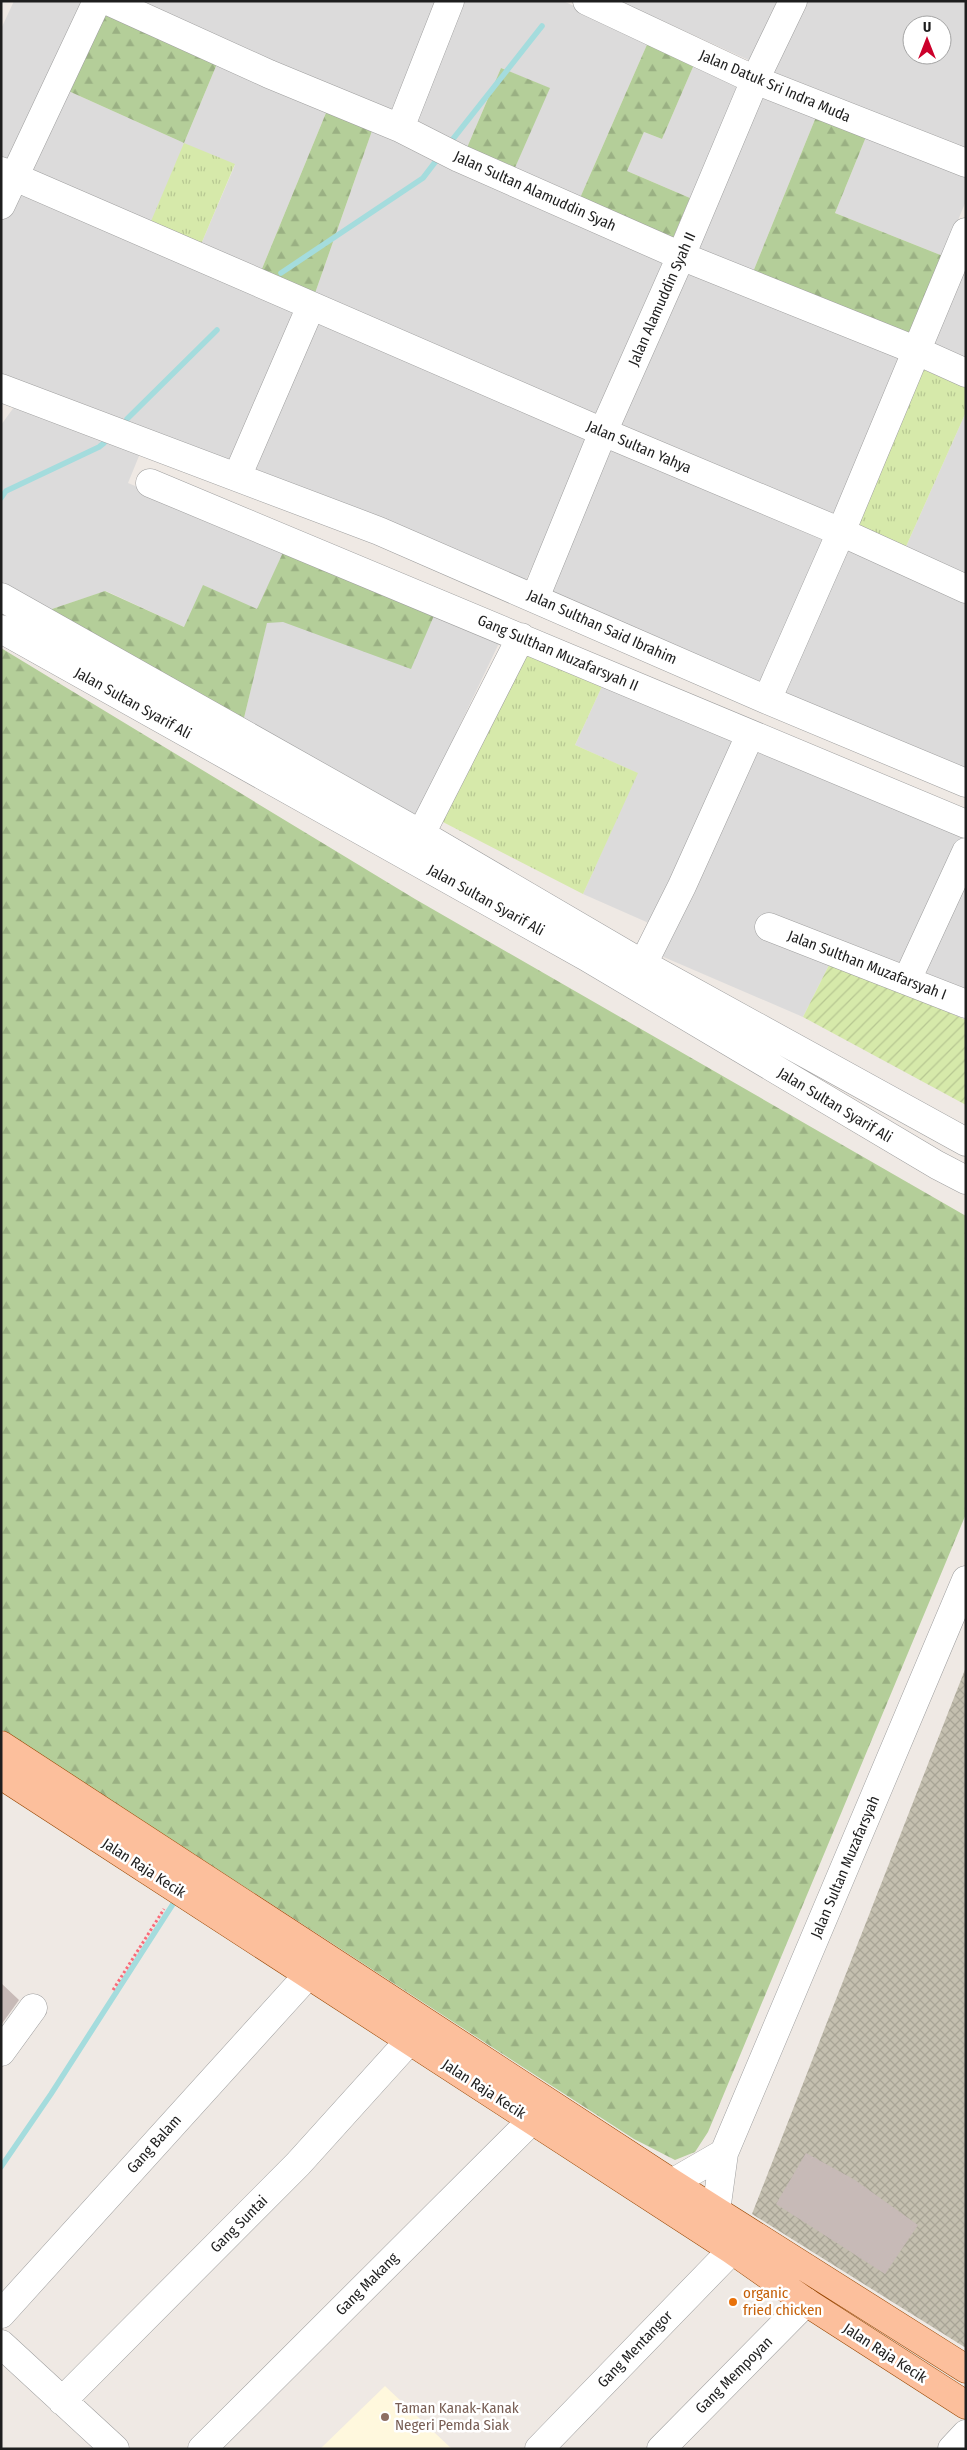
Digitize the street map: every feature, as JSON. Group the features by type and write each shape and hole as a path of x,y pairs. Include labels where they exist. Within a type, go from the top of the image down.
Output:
{"main road":[{"name":"Jalan Raja Kecik","path":"1,1745 491,2079 672,2183 966,2369"},
{"name":"Jalan Raja Kecik","path":"1,1775 409,2041 491,2079 532,2120 732,2250 806,2302 966,2405"}],"street":[{"path":"1,205 8,174 98,1"},
{"name":"Jalan Sultan Alamuddin Syah","path":"108,1 269,74 400,128 459,158 681,256 915,350 966,373"},
{"path":"400,128 450,1"},
{"name":"Jalan Datuk Sri Indra Muda","path":"587,1 755,80 966,163"},
{"name":"Jalan Alamuddin Syah II","path":"534,598 603,432 681,256 755,80 793,1"},
{"name":"Jalan Sultan Yahya","path":"8,174 603,432 841,532 966,589"},
{"path":"767,700 841,532 915,350 966,232"},
{"path":"237,477 311,306"},
{"name":"Jalan Sulthan Said Ibrahim","path":"1,388 378,531 767,700 966,783"},
{"name":"Gang Sulthan Muzafarsyah II","path":"150,482 966,824"},
{"name":"Jalan Sultan Syarif Ali","path":"4,605 421,834 643,964 966,1142"},
{"name":"Jalan Sultan Syarif Ali","path":"1,629 585,956 937,1165 966,1180"},
{"path":"421,834 521,636"},
{"path":"643,964 682,886 750,735"},
{"path":"907,980 966,852"},
{"name":"Jalan Sulthan Muzafarsyah I","path":"769,927 966,1004"},
{"name":"Jalan Sultan Muzafarsyah","path":"716,2211 724,2153 966,1580"},
{"name":"Gang Balam","path":"1,2314 308,1975"},
{"path":"1,2052 33,2008"},
{"name":"Gang Suntai","path":"62,2400 298,2164 409,2041"},
{"name":"Gang Makang","path":"202,2449 532,2120"},
{"path":"672,2183 724,2153"},
{"name":"Gang Mentangor","path":"538,2449 732,2250"},
{"name":"Gang Mempoyan","path":"662,2449 806,2302"},
{"path":"1,2344 115,2449"},
{"path":"952,2449 966,2434"}],"path":[{"path":"113,1990 176,1889"}],"shaded area":[{"path":"14,1 81,1 87,4 11,169 1,164 1,29"},
{"path":"129,1 439,1 392,115"},
{"path":"459,1 563,1 649,40 580,198 514,170 549,88 501,68 466,150 408,124"},
{"path":"619,1 784,1 755,63"},
{"path":"801,1 966,1 966,154 768,71"},
{"path":"219,59 328,108 259,276 199,249 235,165 149,226 26,169 64,89 184,143"},
{"path":"696,60 742,79 690,198 627,171 644,132 662,139"},
{"path":"763,90 818,112 753,272 698,250"},
{"path":"373,128 668,260 594,418 313,299"},
{"path":"868,132 966,172 966,201 943,256 835,213"},
{"path":"18,186 300,310 232,465 1,379 1,222"},
{"path":"966,256 966,362 928,345"},
{"path":"685,268 904,355 835,517 616,426"},
{"path":"315,316 592,439 525,582 248,469"},
{"path":"17,403 141,451 128,483 285,548 258,609 184,627 106,591 46,611 1,586 1,425"},
{"path":"966,412 966,578 904,551"},
{"path":"606,444 826,538 759,688 542,591"},
{"path":"843,547 966,600 966,776 776,695"},
{"path":"436,611 501,639 415,819 243,722 267,622"},
{"path":"604,682 734,740 651,924 583,894 637,773 575,745"},
{"path":"755,746 963,834 903,967 831,961 803,1017 659,955"},
{"path":"966,876 966,992 923,974"},
{"path":"966,1667 966,2348 752,2214"},
{"name":"Taman Kanak-Kanak Negeri Pemda Siak","path":"385,2386 452,2449 320,2449"}],"green space":[{"path":"102,9 219,59 184,143 64,89"},
{"path":"649,40 696,60 662,139 644,132 627,171 690,198 673,238 580,198"},
{"path":"501,68 550,88 514,170 466,150"},
{"path":"328,108 373,128 313,299 259,276"},
{"path":"818,112 868,132 835,213 943,256 912,335 753,272"},
{"path":"184,143 235,164 199,249 149,226"},
{"path":"920,368 966,388 966,412 904,551 850,527"},
{"path":"285,548 436,611 411,669 283,622 267,623 243,722 46,611 105,591 184,627 203,585 257,609"},
{"path":"524,647 604,682 575,745 638,773 583,894 439,820"},
{"path":"1,648 415,899 966,1216 966,1514 708,2132 695,2152 675,2160 634,2139 1,1729"},
{"path":"831,961 966,1020 966,1105 803,1017"}],"building":[{"path":"1,1983 19,2000 1,2025"},
{"path":"806,2153 855,2180 918,2225 885,2274 776,2204"}],"waterway":[{"path":"449,144 542,26"},
{"path":"281,273 423,178 439,157"},
{"path":"127,419 217,330"},
{"path":"1,498 6,491 104,443"},
{"path":"1,2167 51,2094 173,1904"}],"place":[{"name":"organic fried chicken","path":"733,2302"},
{"name":"Taman Kanak-Kanak Negeri Pemda Siak","path":"385,2417"}]}
